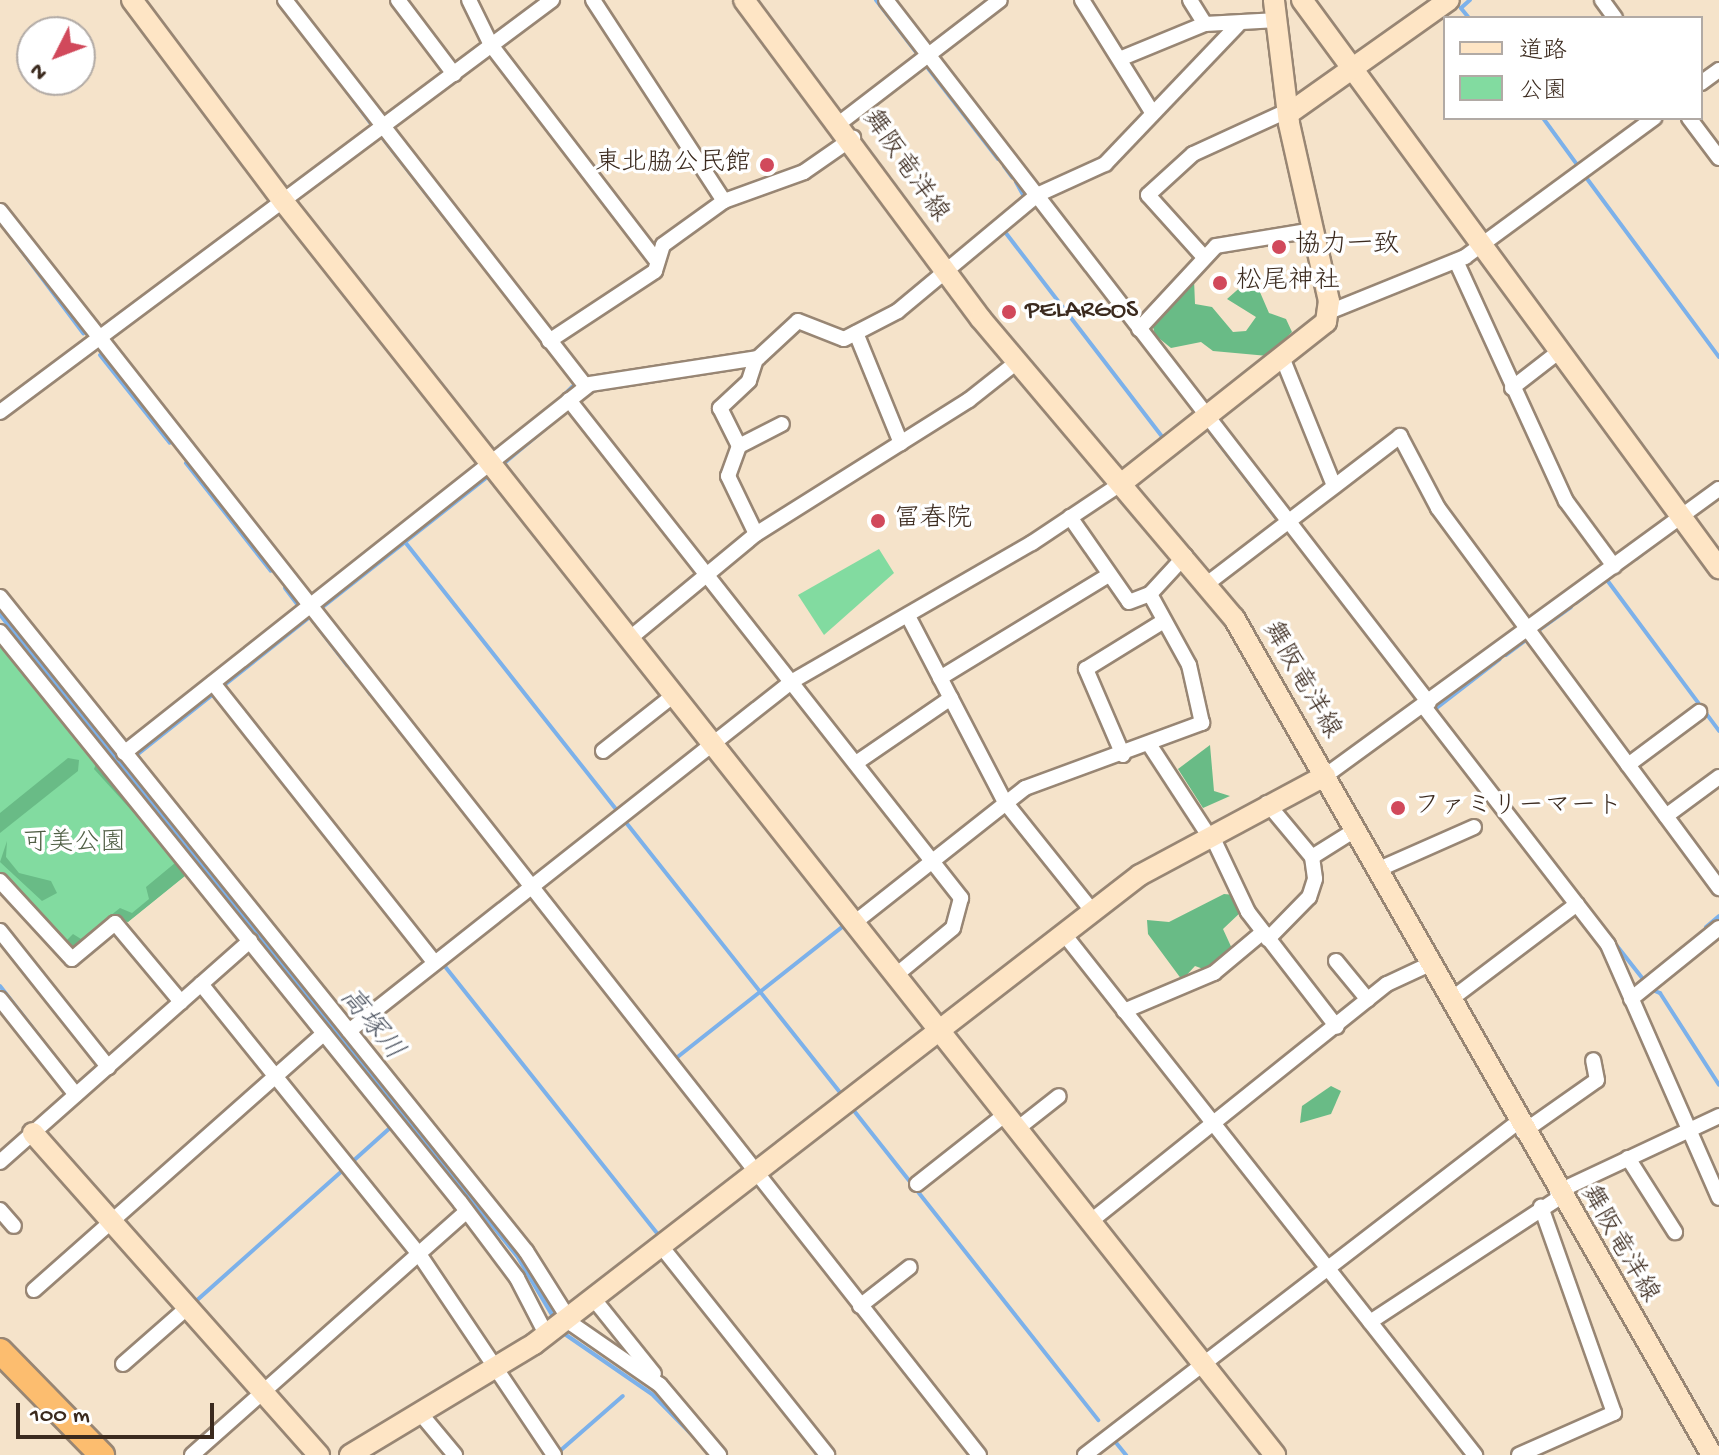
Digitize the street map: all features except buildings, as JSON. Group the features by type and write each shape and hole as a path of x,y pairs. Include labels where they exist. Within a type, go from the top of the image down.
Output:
{"highway":[{"path":"0,1351 102,1455"}],"street":[{"path":"132,0 283,201 1275,1455"},
{"path":"285,0 381,128 586,387"},
{"path":"398,0 454,74"},
{"path":"469,0 491,45 657,261"},
{"path":"0,412 552,0"},
{"path":"593,0 724,201"},
{"name":"舞阪竜洋線","path":"744,0 847,130 943,269 1017,362 1208,583 1325,776 1558,1194 1712,1455"},
{"path":"886,0 1288,521 1608,945 1719,1198"},
{"path":"549,341 655,271 663,245 724,201 804,172 929,55 1000,0"},
{"path":"1082,0 1122,58 1152,112"},
{"path":"1190,0 1205,24"},
{"path":"1302,0 1719,568"},
{"path":"1203,256 1148,195 1193,154 1287,113 1354,70 1449,0"},
{"path":"349,1031 791,682 908,616 1122,483 1282,357 1320,331 1329,312 1287,113 1276,10 1238,25 1205,24 1122,58"},
{"path":"739,446 720,408 749,381 756,359 798,321 840,338 898,311 943,269 1037,195 1095,172 1238,25"},
{"path":"1329,312 1456,261 1651,120"},
{"path":"1690,120 1719,158"},
{"path":"0,211 96,340 979,1455"},
{"path":"1139,329 1203,256 1236,237 1313,230"},
{"path":"1456,261 1566,501 1614,566"},
{"path":"856,333 901,443"},
{"path":"1512,388 1561,350"},
{"path":"1282,357 1334,486"},
{"path":"124,753 586,387 756,359"},
{"path":"629,639 756,534 901,443 1017,362"},
{"path":"569,400 961,898 953,928 896,975"},
{"path":"756,534 728,476 739,446 782,424"},
{"path":"1208,583 1400,436 1438,508 1719,888"},
{"path":"350,1455 496,1368 557,1326 1093,912 1210,835 1267,803 1325,776 1427,706 1719,489"},
{"path":"1070,517 1107,576 1129,602 1150,594 1185,556"},
{"path":"940,678 1107,576"},
{"path":"854,923 1005,802 1036,783 1123,755 1202,723 1189,665 1162,622 1150,594"},
{"path":"0,597 526,1251 557,1326"},
{"path":"908,616 1005,802 1093,912"},
{"path":"1123,755 1086,669 1162,622"},
{"path":"0,632 557,1326 660,1385"},
{"path":"213,683 435,963"},
{"path":"603,751 674,695"},
{"path":"856,763 951,698"},
{"path":"1628,765 1699,712"},
{"path":"1149,744 1210,835 1266,935 1337,1027"},
{"path":"1666,816 1719,777"},
{"path":"1124,1011 1214,973 1266,935 1309,897 1312,857 1267,803"},
{"path":"1377,870 1474,827"},
{"path":"1312,857 1355,830"},
{"path":"0,881 72,959 115,923 181,1002"},
{"path":"1450,1000 1577,904"},
{"path":"0,931 108,1067"},
{"path":"1631,999 1718,931"},
{"path":"1064,934 1475,1455"},
{"path":"0,1162 250,941"},
{"path":"1336,961 1368,1000"},
{"path":"1091,1221 1368,1000 1430,964"},
{"path":"201,984 419,1254 554,1455"},
{"path":"0,999 76,1095"},
{"path":"34,1290 324,1033"},
{"path":"1085,1455 1326,1266 1520,1127 1597,1080 1593,1060"},
{"path":"917,1184 1012,1122 1059,1096"},
{"path":"1370,1322 1558,1194 1719,1116"},
{"path":"33,1133 319,1455"},
{"path":"1628,1158 1675,1232"},
{"path":"1519,1455 1614,1413 1541,1207"},
{"path":"0,1210 14,1226"},
{"path":"192,1455 465,1213"},
{"path":"661,1246 827,1455"},
{"path":"860,1306 910,1267"},
{"path":"593,1298 719,1455"},
{"path":"123,1364 188,1307"},
{"path":"420,1413 455,1455"}],"green space":[{"path":"1253,276 1269,313 1286,319 1292,332 1268,356 1213,351 1201,342 1171,348 1155,335 1152,323 1194,279 1195,304 1212,307 1233,332 1246,331 1256,317 1227,299"},
{"path":"879,549 894,573 824,635 798,595"},
{"name":"可美公園","path":"0,640 188,873 124,925 114,916 72,951 0,872"},
{"path":"1210,745 1214,791 1230,796 1203,808 1178,769"},
{"path":"68,758 79,760 78,771 0,833 0,813"},
{"path":"97,762 144,820 142,822 94,769"},
{"path":"7,841 6,857 19,873 51,881 57,893 42,901 0,862"},
{"path":"175,863 185,876 128,922 115,916 74,950 65,942 73,934 81,939 120,908 132,913 149,899 146,887"},
{"path":"1224,894 1235,895 1242,911 1223,929 1234,953 1206,970 1195,966 1182,980 1148,934 1147,920 1169,922"},
{"path":"1331,1086 1341,1091 1331,1114 1300,1123 1302,1106"}],"water":[{"path":"0,609 521,1255 564,1331 654,1393 709,1455 651,1396 561,1334 516,1258 0,618"}],"waterway":[{"path":"876,0 919,56"},
{"path":"1467,16 1461,8 1470,0"},
{"path":"924,63 998,159"},
{"path":"345,89 372,125"},
{"path":"1544,120 1578,166"},
{"path":"381,136 471,251"},
{"path":"1004,166 1012,177"},
{"path":"1585,176 1719,357"},
{"path":"1016,182 1025,198"},
{"path":"3,226 83,333"},
{"path":"1002,228 1163,438"},
{"path":"100,355 170,443"},
{"path":"561,398 572,387"},
{"path":"502,465 569,409"},
{"path":"1210,432 1277,519"},
{"path":"186,463 271,571"},
{"path":"324,606 491,474"},
{"path":"1662,539 1669,534"},
{"path":"405,542 618,812"},
{"path":"1645,552 1653,546"},
{"path":"1636,559 1642,554"},
{"path":"1607,580 1719,731"},
{"path":"285,588 298,605"},
{"path":"1576,603 1596,588"},
{"path":"1536,632 1571,607"},
{"path":"222,687 311,616"},
{"path":"310,617 347,665"},
{"path":"1506,655 1527,639"},
{"path":"1434,710 1500,659"},
{"path":"366,688 370,694"},
{"path":"133,758 216,692"},
{"path":"388,715 390,719"},
{"path":"398,728 400,732"},
{"path":"417,753 420,756"},
{"path":"624,820 843,1096"},
{"path":"1706,927 1719,916"},
{"path":"675,1059 846,924"},
{"path":"1617,946 1643,979"},
{"path":"443,964 660,1237"},
{"path":"0,986 74,1081"},
{"path":"1650,989 1660,993 1719,1085"},
{"path":"851,1107 1098,1420"},
{"path":"352,1162 391,1127"},
{"path":"195,1302 343,1170"},
{"path":"561,1450 623,1396"},
{"path":"1113,1439 1126,1455"}],"place":[{"name":"東北脇公民館","path":"767,165"},
{"name":"協力一致","path":"1279,247"},
{"name":"松尾神社","path":"1220,283"},
{"name":"PELARGOS","path":"1009,312"},
{"name":"冨春院","path":"878,521"},
{"name":"ファミリーマート","path":"1398,808"}],"water label":[{"name":"高塚川","path":"370,1025"}]}
